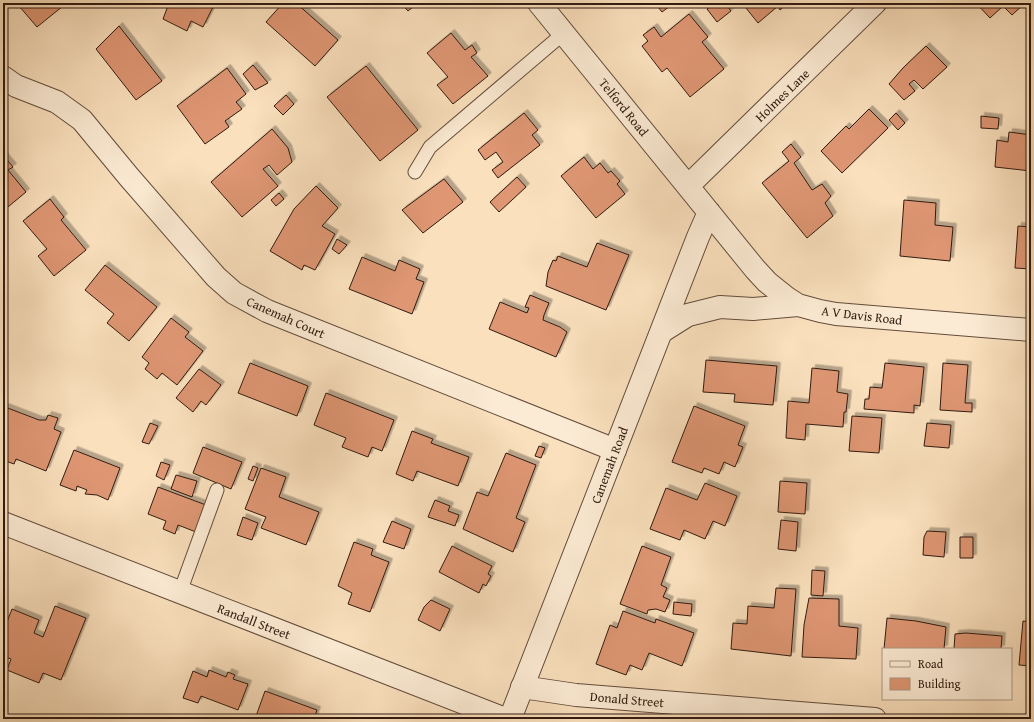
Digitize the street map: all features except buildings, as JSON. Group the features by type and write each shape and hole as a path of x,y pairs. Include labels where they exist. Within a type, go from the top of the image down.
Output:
{"street":[{"name":"Telford Road","path":"539,3 709,212"},
{"name":"Holmes Lane","path":"688,186 875,3"},
{"name":"Canemah Court","path":"3,77 16,86 56,102 82,120 216,278 234,293 267,311 615,450"},
{"name":"Canemah Road","path":"510,719 709,212"},
{"name":"A V Davis Road","path":"709,212 767,282 798,305 836,314 1031,330"},
{"path":"661,332 688,315 704,310 720,308 753,309 798,305"},
{"name":"Randall Street","path":"3,524 504,719"},
{"name":"Donald Street","path":"522,687 576,695 875,719"}],"lane":[{"path":"416,172 430,147 564,33"},
{"path":"180,592 217,490"}]}
